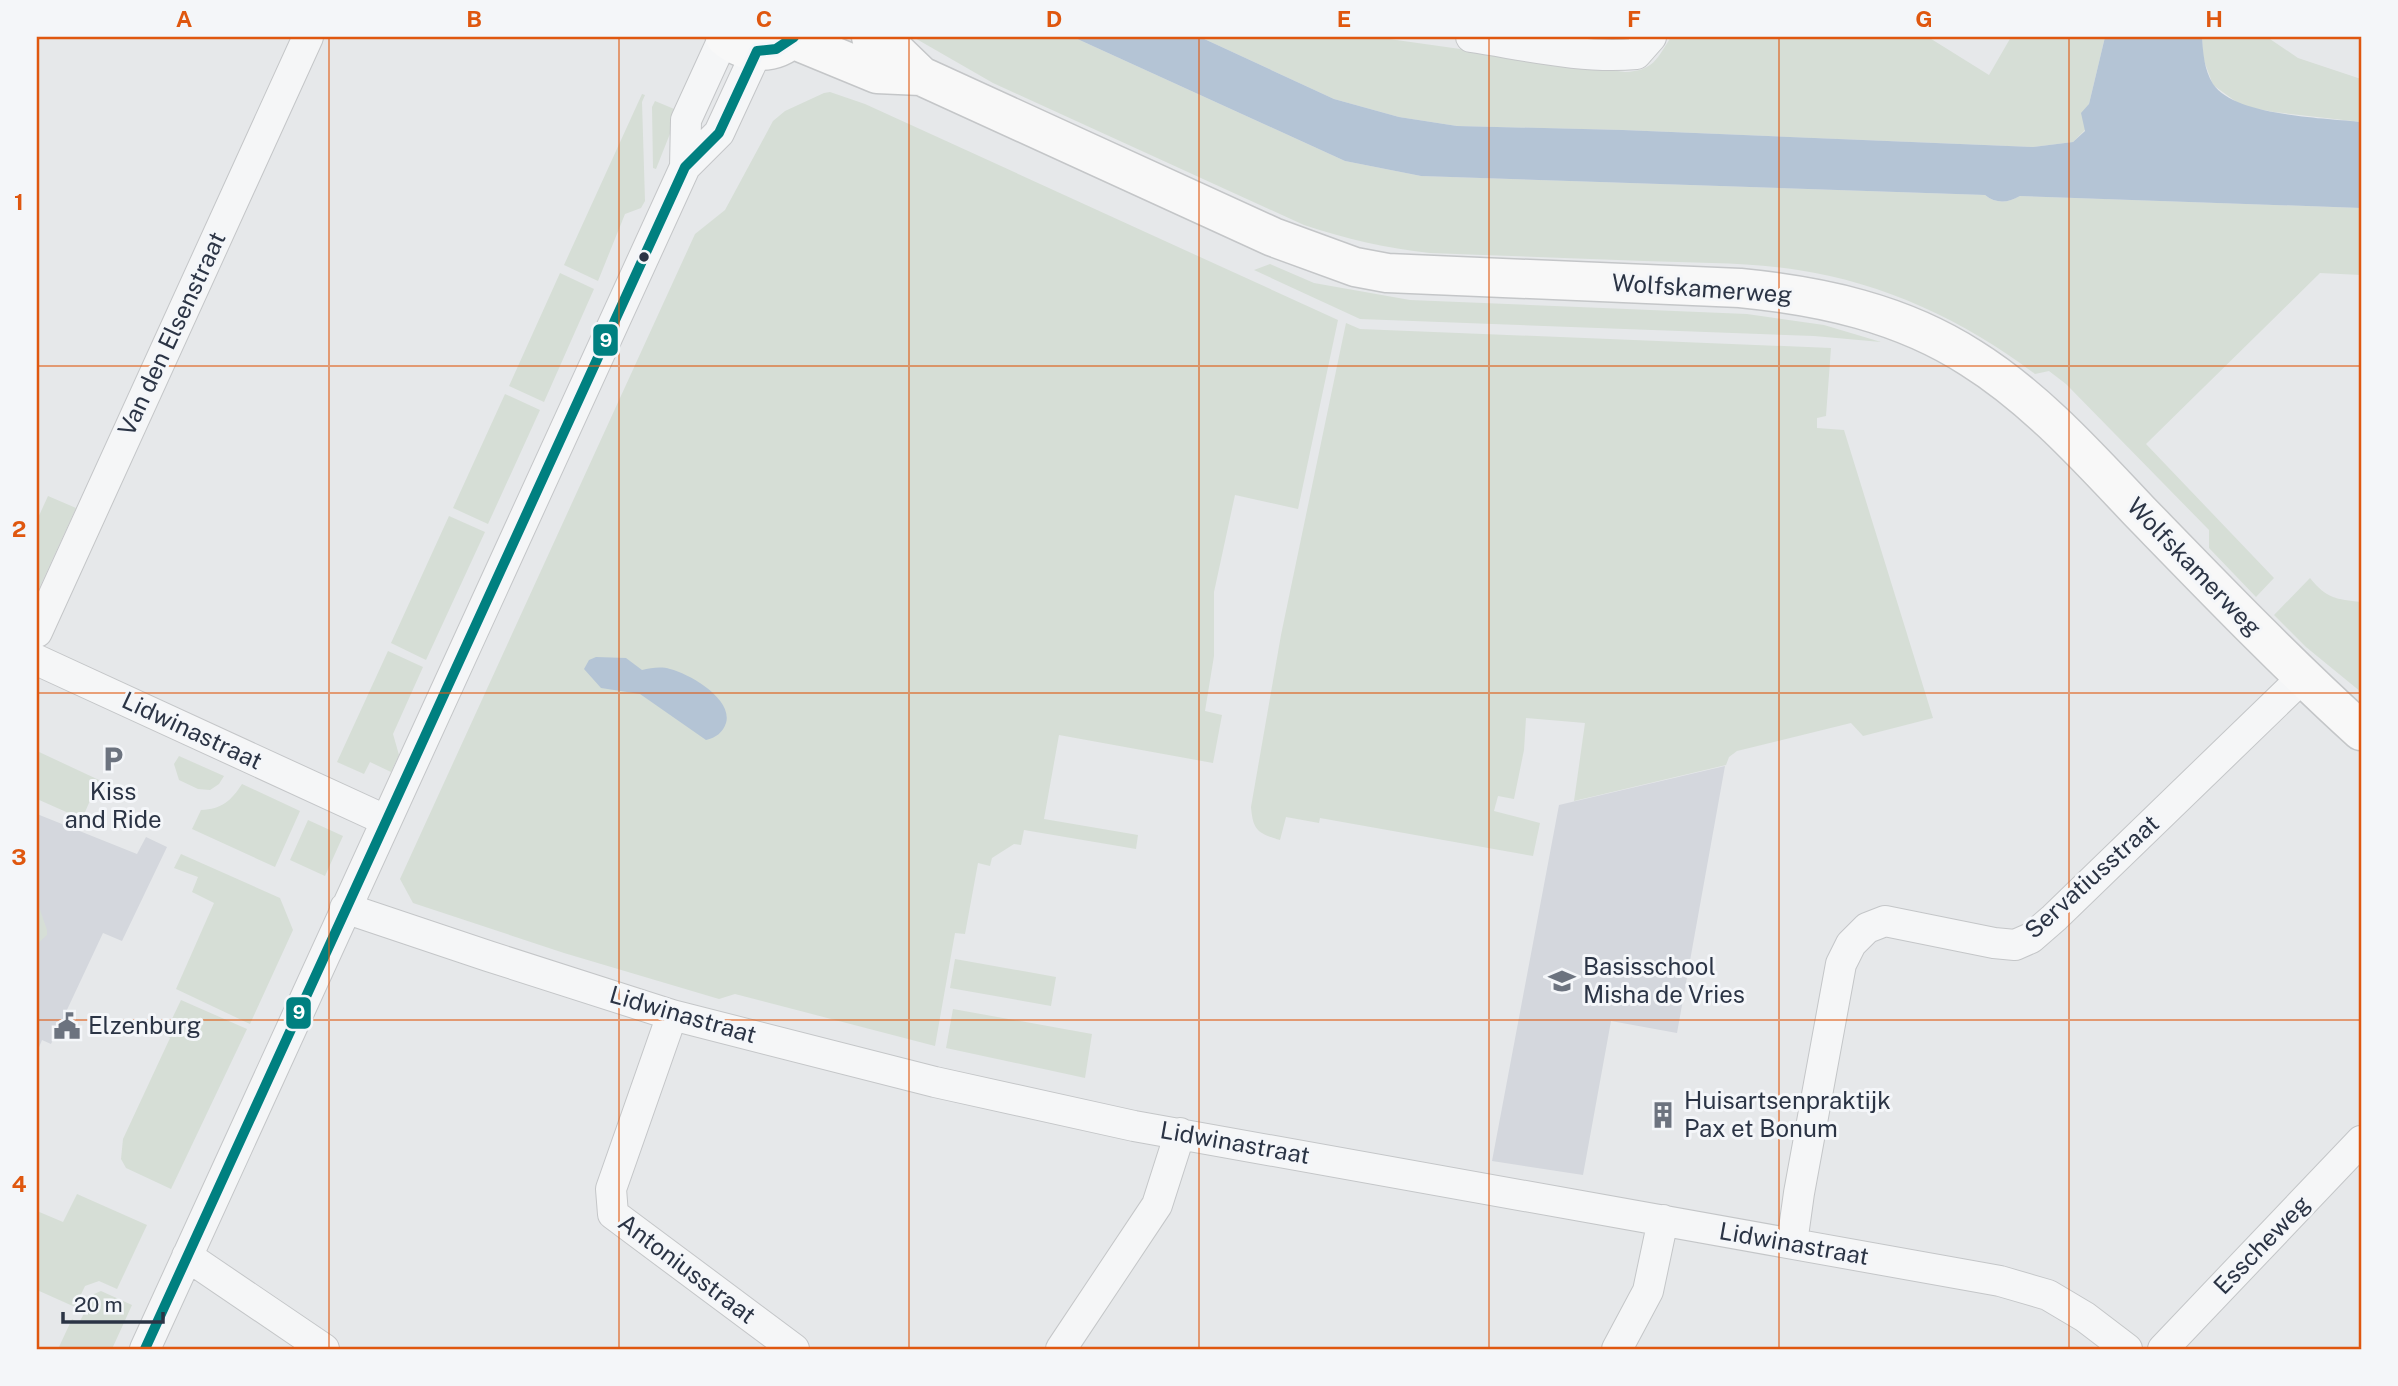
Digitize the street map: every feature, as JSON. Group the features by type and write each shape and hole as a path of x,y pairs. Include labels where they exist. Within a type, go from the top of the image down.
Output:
{"main road":[{"name":"Wolfskamerweg","path":"871,37 890,46 921,76 1273,237 1355,267 1387,273 1751,289 1842,303 1901,322 1969,356 2031,402 2302,678 2361,731"},
{"name":"Wolfskamerweg","path":"793,38 877,74 921,76"},
{"path":"735,42 776,49 793,38"}],"street":[{"name":"Van den Elsenstraat","path":"37,632 308,37"},
{"path":"1471,37 1617,56 1636,54 1651,37"},
{"path":"145,1349 685,167 719,133 735,42"},
{"name":"Lidwinastraat","path":"37,660 385,820"},
{"name":"Servatiusstraat","path":"1792,1244 1841,964 1851,944 1867,928 1885,921 1994,943 2015,944 2031,938 2302,678"},
{"name":"Lidwinastraat","path":"345,908 672,1015 935,1082 1135,1126 2000,1281 2048,1295 2085,1317 2127,1349"},
{"name":"Antoniusstraat","path":"672,1015 611,1189 613,1214 794,1349"},
{"path":"1060,1349 1157,1205 1180,1133"},
{"name":"Esscheweg","path":"2163,1349 2361,1141"},
{"path":"1617,1349 1648,1291 1663,1220"},
{"path":"187,1256 324,1349"}],"shaded area":[{"path":"913,37 1073,37 1345,161 1421,176 1985,195 2002,202 2020,196 2361,208 2361,275 2320,273 2146,444 2274,578 2256,597 2209,548 2209,530 2066,384 2049,371 2035,374 1981,337 1923,307 1861,284 1779,267 1430,253 1335,235 1304,225 993,83"},
{"path":"1200,37 1375,37 1625,72 1648,66 1658,57 1671,37 1928,37 1989,75 2011,37 2105,37 2085,130 2073,142 2033,147 1457,126 1399,117 1334,99"},
{"path":"2202,37 2267,37 2298,58 2361,79 2361,122 2242,106 2213,85 2203,58"},
{"path":"830,92 865,104 1338,320 1298,509 1235,495 1214,592 1214,656 1205,711 1222,715 1213,763 1059,735 1044,819 1138,835 1136,849 1024,830 1021,845 1014,844 992,858 990,866 978,863 965,934 955,933 935,1046 735,994 719,999 564,953 413,903 400,879 695,234 725,210 773,121 785,111"},
{"path":"642,94 645,95 642,102 645,201 641,208 625,214 598,281 564,265"},
{"path":"655,101 679,111 656,169 653,168 652,107"},
{"path":"1270,264 1314,283 1410,300 1747,314 1824,325 1881,342 1814,336 1360,319 1254,270"},
{"path":"560,273 594,289 544,402 509,386"},
{"path":"1346,323 1360,329 1831,348 1826,416 1817,418 1817,428 1844,430 1933,718 1863,736 1851,723 1737,751 1729,757 1726,765 1574,801 1585,723 1526,718 1524,750 1514,799 1498,796 1494,811 1540,823 1533,856 1320,818 1319,823 1286,817 1280,840 1262,833 1255,826 1251,807 1281,635"},
{"path":"505,394 540,410 488,524 453,508"},
{"path":"48,496 76,508 37,593 37,520"},
{"path":"449,516 485,532 426,660 391,643"},
{"path":"2310,578 2332,597 2361,602 2361,692 2306,647 2274,615"},
{"path":"388,651 423,667 393,734 399,755 391,772 370,762 364,774 337,762"},
{"path":"37,751 99,780 82,819 37,799"},
{"path":"179,756 224,776 219,784 210,790 198,789 179,780 174,764"},
{"path":"1725,766 1677,1033 1611,1021 1583,1175 1492,1161 1559,805"},
{"path":"242,784 300,811 275,867 192,829 201,810 225,803"},
{"path":"37,814 137,854 146,837 167,847 122,941 103,933 51,1044 42,1040 37,1052"},
{"path":"308,820 343,836 325,876 290,860"},
{"path":"181,854 280,898 293,930 250,1024 176,989 214,903 192,892 198,877 174,868"},
{"path":"37,901 47,935 37,944"},
{"path":"955,959 1056,977 1051,1006 950,988"},
{"path":"181,1000 247,1029 171,1189 126,1168 121,1159 123,1139 170,1038 158,1032 163,1021 170,1023"},
{"path":"953,1009 1092,1034 1085,1078 946,1048"},
{"path":"77,1194 147,1225 117,1289 99,1281 85,1286 75,1307 37,1290 37,1211 63,1222"},
{"path":"101,1291 132,1305 112,1349 58,1349 72,1319 79,1323 94,1294"}],"water":[{"path":"1073,37 1200,37 1334,99 1399,117 1457,126 2033,147 2073,142 2085,131 2081,113 2089,104 2105,37 2202,37 2208,73 2213,84 2224,95 2240,103 2281,114 2361,122 2361,208 2020,196 2002,202 1985,195 1421,176 1345,161"},
{"path":"596,657 626,658 642,670 663,668 688,676 708,689 723,705 726,714 725,726 716,736 706,740 640,694 601,688 584,669 589,660"}],"transit line":[{"name":"9","path":"145,1349 685,167 719,133 757,51 776,49 794,37"}],"place":[{"name":"Kiss and Ride","path":"113,759"},
{"name":"Basisschool Misha de Vries","path":"1562,981"},
{"name":"Elzenburg","path":"67,1026"},
{"name":"Huisartsenpraktijk Pax et Bonum","path":"1663,1115"}]}
